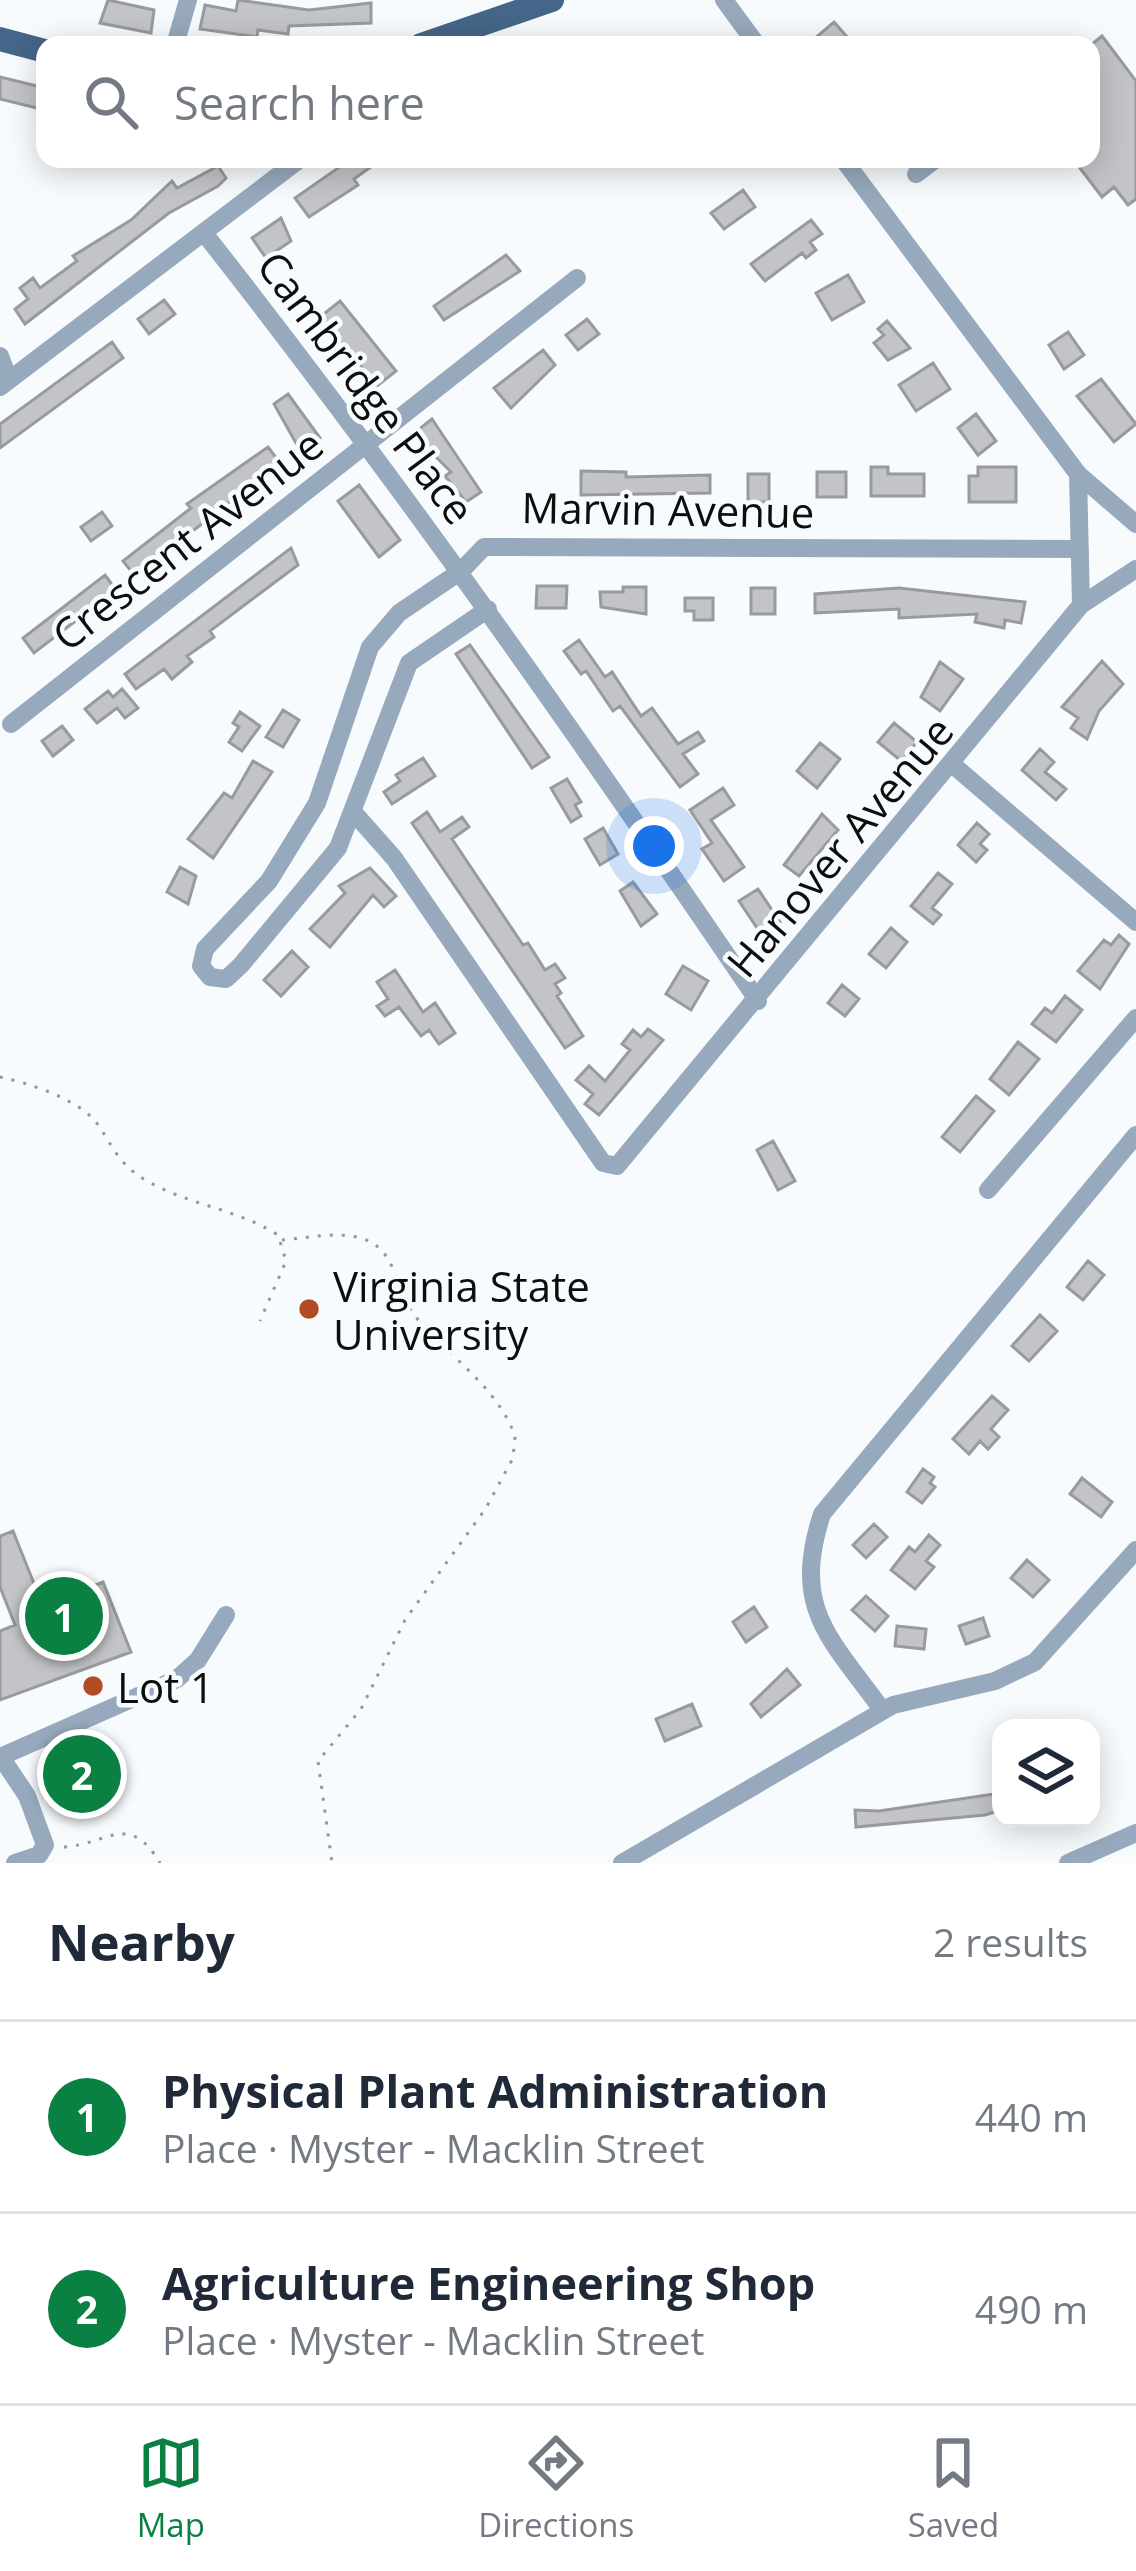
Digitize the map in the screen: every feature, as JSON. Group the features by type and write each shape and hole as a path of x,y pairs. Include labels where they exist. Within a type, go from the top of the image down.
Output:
{"main road":[{"path":"447,36 552,0"},
{"path":"0,39 36,49"}],"street":[{"path":"178,36 188,0"},
{"path":"724,0 750,36"},
{"path":"0,356 5,384 288,168"},
{"path":"850,168 1078,473 1136,524"},
{"path":"916,174 924,168"},
{"name":"Cambridge Place","path":"204,233 368,444 488,609 758,1000"},
{"name":"Crescent Avenue","path":"10,724 577,278"},
{"path":"1078,473 1082,605"},
{"name":"Marvin Avenue","path":"488,609 409,663 355,814 318,878 226,979 205,973 205,950 269,880 317,803 370,646 399,613 461,572 475,553 499,544 1080,549"},
{"path":"1082,605 1136,568"},
{"name":"Hanover Avenue","path":"355,814 394,858 609,1166 624,1162 1082,605"},
{"path":"952,765 1136,922"},
{"path":"988,1190 1136,1018"},
{"path":"883,1711 815,1617 808,1556 822,1514 1136,1135"},
{"path":"622,1863 883,1711 995,1681 1035,1662 1136,1550"},
{"path":"15,1863 39,1855 45,1844 27,1796 1,1757 177,1679 198,1660 226,1615"},
{"path":"1068,1863 1136,1833"}],"path":[{"path":"0,1077 23,1082 87,1113 101,1139 143,1179 260,1223 282,1240 286,1261 260,1321"},
{"path":"282,1240 347,1235 374,1244 389,1262 411,1312 482,1386 515,1437 513,1457 486,1508 405,1620 361,1709 318,1761 332,1863"},
{"path":"45,1844 69,1847 131,1833 147,1842 160,1863"}],"building":[{"path":"108,0 154,10 151,33 100,23"},
{"path":"238,0 309,10 371,3 371,23 289,26 288,34 258,30 257,36 200,29 205,5 236,11"},
{"path":"834,22 846,36 818,36"},
{"path":"1100,38 1136,81 1136,199 1128,205 1114,187 1102,197 1080,168 1100,168"},
{"path":"0,77 36,86 36,108 0,99"},
{"path":"214,168 226,178 169,213 25,324 15,309 28,299 20,288 33,278 40,288 77,261 73,256 131,220 172,181 177,188"},
{"path":"338,168 369,168 354,179 358,185 309,217 295,198"},
{"path":"743,190 755,207 724,229 711,213"},
{"path":"281,218 291,241 266,258 252,238"},
{"path":"811,220 822,234 810,242 816,250 806,258 802,253 765,281 751,264"},
{"path":"506,255 520,271 444,320 434,306"},
{"path":"848,275 864,302 832,320 816,293"},
{"path":"164,300 175,314 149,334 138,319"},
{"path":"340,301 396,371 377,386 320,317"},
{"path":"587,319 599,334 578,350 566,335"},
{"path":"887,321 910,348 888,360 874,343 884,335 878,329"},
{"path":"1068,332 1084,355 1064,369 1049,345"},
{"path":"112,342 123,358 0,448 0,424"},
{"path":"543,350 555,365 511,408 494,388"},
{"path":"933,363 950,389 916,411 899,385"},
{"path":"1101,379 1136,424 1114,442 1077,396"},
{"path":"288,394 320,438 301,452 274,404"},
{"path":"976,414 996,441 978,455 958,428"},
{"path":"432,419 481,492 466,502 445,476 451,472 413,434"},
{"path":"268,447 280,463 135,576 123,561 191,508 187,504"},
{"path":"871,467 888,467 888,474 924,474 924,496 871,496"},
{"path":"978,467 1016,467 1016,502 969,502 969,476 978,476"},
{"path":"581,471 626,472 626,477 710,475 710,493 581,495"},
{"path":"817,472 846,472 846,497 817,497"},
{"path":"748,474 769,474 769,502 748,502"},
{"path":"359,485 400,540 379,557 338,501"},
{"path":"102,512 112,526 91,541 81,527"},
{"path":"291,548 298,565 210,631 214,637 187,656 192,662 172,679 164,669 136,689 125,674"},
{"path":"105,575 116,590 34,653 23,638"},
{"path":"537,586 567,586 566,608 536,608"},
{"path":"623,587 646,587 646,614 601,607 600,592 623,592"},
{"path":"751,588 775,588 775,614 751,614"},
{"path":"899,588 1025,602 1021,623 1005,620 1004,628 975,622 977,614 899,618 899,609 815,613 815,594"},
{"path":"685,598 713,598 713,620 694,620 694,611 685,611"},
{"path":"579,640 605,677 612,672 641,716 652,708 678,744 698,732 704,741 683,754 698,774 680,787 620,706 613,711 586,671 581,674 564,651"},
{"path":"470,645 549,757 532,768 456,654"},
{"path":"1102,661 1123,684 1099,711 1087,739 1071,728 1078,718 1062,707"},
{"path":"940,662 963,679 940,711 921,697"},
{"path":"122,689 138,708 125,718 117,708 97,723 85,709 108,691 113,697"},
{"path":"283,710 299,720 283,747 266,737"},
{"path":"240,712 260,726 242,751 229,742 239,727 233,723"},
{"path":"894,723 917,742 901,761 878,742"},
{"path":"62,726 73,740 53,756 42,741"},
{"path":"820,743 840,759 817,788 797,771"},
{"path":"1040,749 1054,762 1045,772 1066,789 1056,800 1022,770"},
{"path":"423,758 435,776 392,804 384,792 400,781 396,775"},
{"path":"253,761 272,772 213,858 188,839 224,793 232,798"},
{"path":"567,779 581,802 575,805 581,816 571,822 551,788"},
{"path":"723,788 734,805 711,820 744,867 724,881 702,849 712,843 690,810"},
{"path":"427,812 440,832 462,817 469,827 452,839 523,945 528,943 545,970 555,964 565,978 555,984 561,993 557,996 583,1036 565,1048 412,823"},
{"path":"822,814 838,830 799,876 784,865"},
{"path":"977,823 989,834 980,844 987,850 976,862 958,845"},
{"path":"603,828 618,854 600,865 585,839"},
{"path":"180,867 196,876 188,904 167,892"},
{"path":"370,868 396,896 384,907 373,895 330,947 310,929 345,893 339,886"},
{"path":"938,873 952,884 932,908 941,915 933,924 911,906"},
{"path":"633,882 657,914 641,926 620,891"},
{"path":"758,889 780,922 761,934 739,901"},
{"path":"891,928 907,942 886,968 869,954"},
{"path":"1119,935 1129,944 1100,989 1078,971 1104,940 1111,945"},
{"path":"292,951 308,967 281,996 264,980"},
{"path":"683,966 708,981 691,1010 666,994"},
{"path":"395,970 423,1012 435,1003 455,1033 439,1044 429,1030 421,1036 399,1007 385,1016 377,1006 388,999 377,982"},
{"path":"842,985 859,999 845,1016 828,1003"},
{"path":"1065,996 1082,1010 1056,1042 1032,1024 1045,1008 1052,1013"},
{"path":"648,1029 663,1040 599,1115 585,1104 593,1094 576,1080 589,1066 605,1081 630,1050 622,1044 633,1030 641,1037"},
{"path":"1018,1042 1039,1059 1009,1095 990,1079"},
{"path":"976,1096 994,1111 960,1152 942,1137"},
{"path":"773,1141 795,1181 778,1190 757,1150"},
{"path":"1088,1261 1104,1275 1083,1300 1067,1287"},
{"path":"1040,1315 1057,1331 1029,1361 1012,1346"},
{"path":"992,1396 1008,1410 991,1429 999,1437 988,1449 980,1441 969,1454 953,1439"},
{"path":"923,1469 934,1477 930,1483 935,1487 922,1503 907,1492"},
{"path":"1082,1478 1112,1502 1101,1517 1070,1494"},
{"path":"874,1524 887,1537 866,1558 853,1545"},
{"path":"13,1531 43,1606 103,1582 131,1652 0,1700 0,1631 15,1625 0,1587 0,1536"},
{"path":"929,1535 940,1545 926,1561 934,1567 915,1589 891,1570 909,1547 915,1552"},
{"path":"1027,1560 1049,1580 1033,1597 1011,1578"},
{"path":"866,1596 888,1616 875,1631 852,1610"},
{"path":"754,1607 767,1627 746,1642 733,1622"},
{"path":"983,1618 989,1636 966,1644 959,1626"},
{"path":"897,1626 926,1629 924,1649 895,1646"},
{"path":"787,1669 800,1685 761,1717 751,1704"},
{"path":"692,1704 701,1726 665,1741 656,1719"},
{"path":"99,1743 116,1784 64,1805 48,1763"},
{"path":"992,1794 992,1813 985,1815 856,1827 855,1810 879,1811"}],"place":[{"name":"Virginia State University","path":"309,1309"},
{"name":"Physical Plant Administration","path":"64,1616"},
{"name":"Lot 1","path":"93,1686"},
{"name":"Agriculture Engineering Shop","path":"82,1774"}]}
